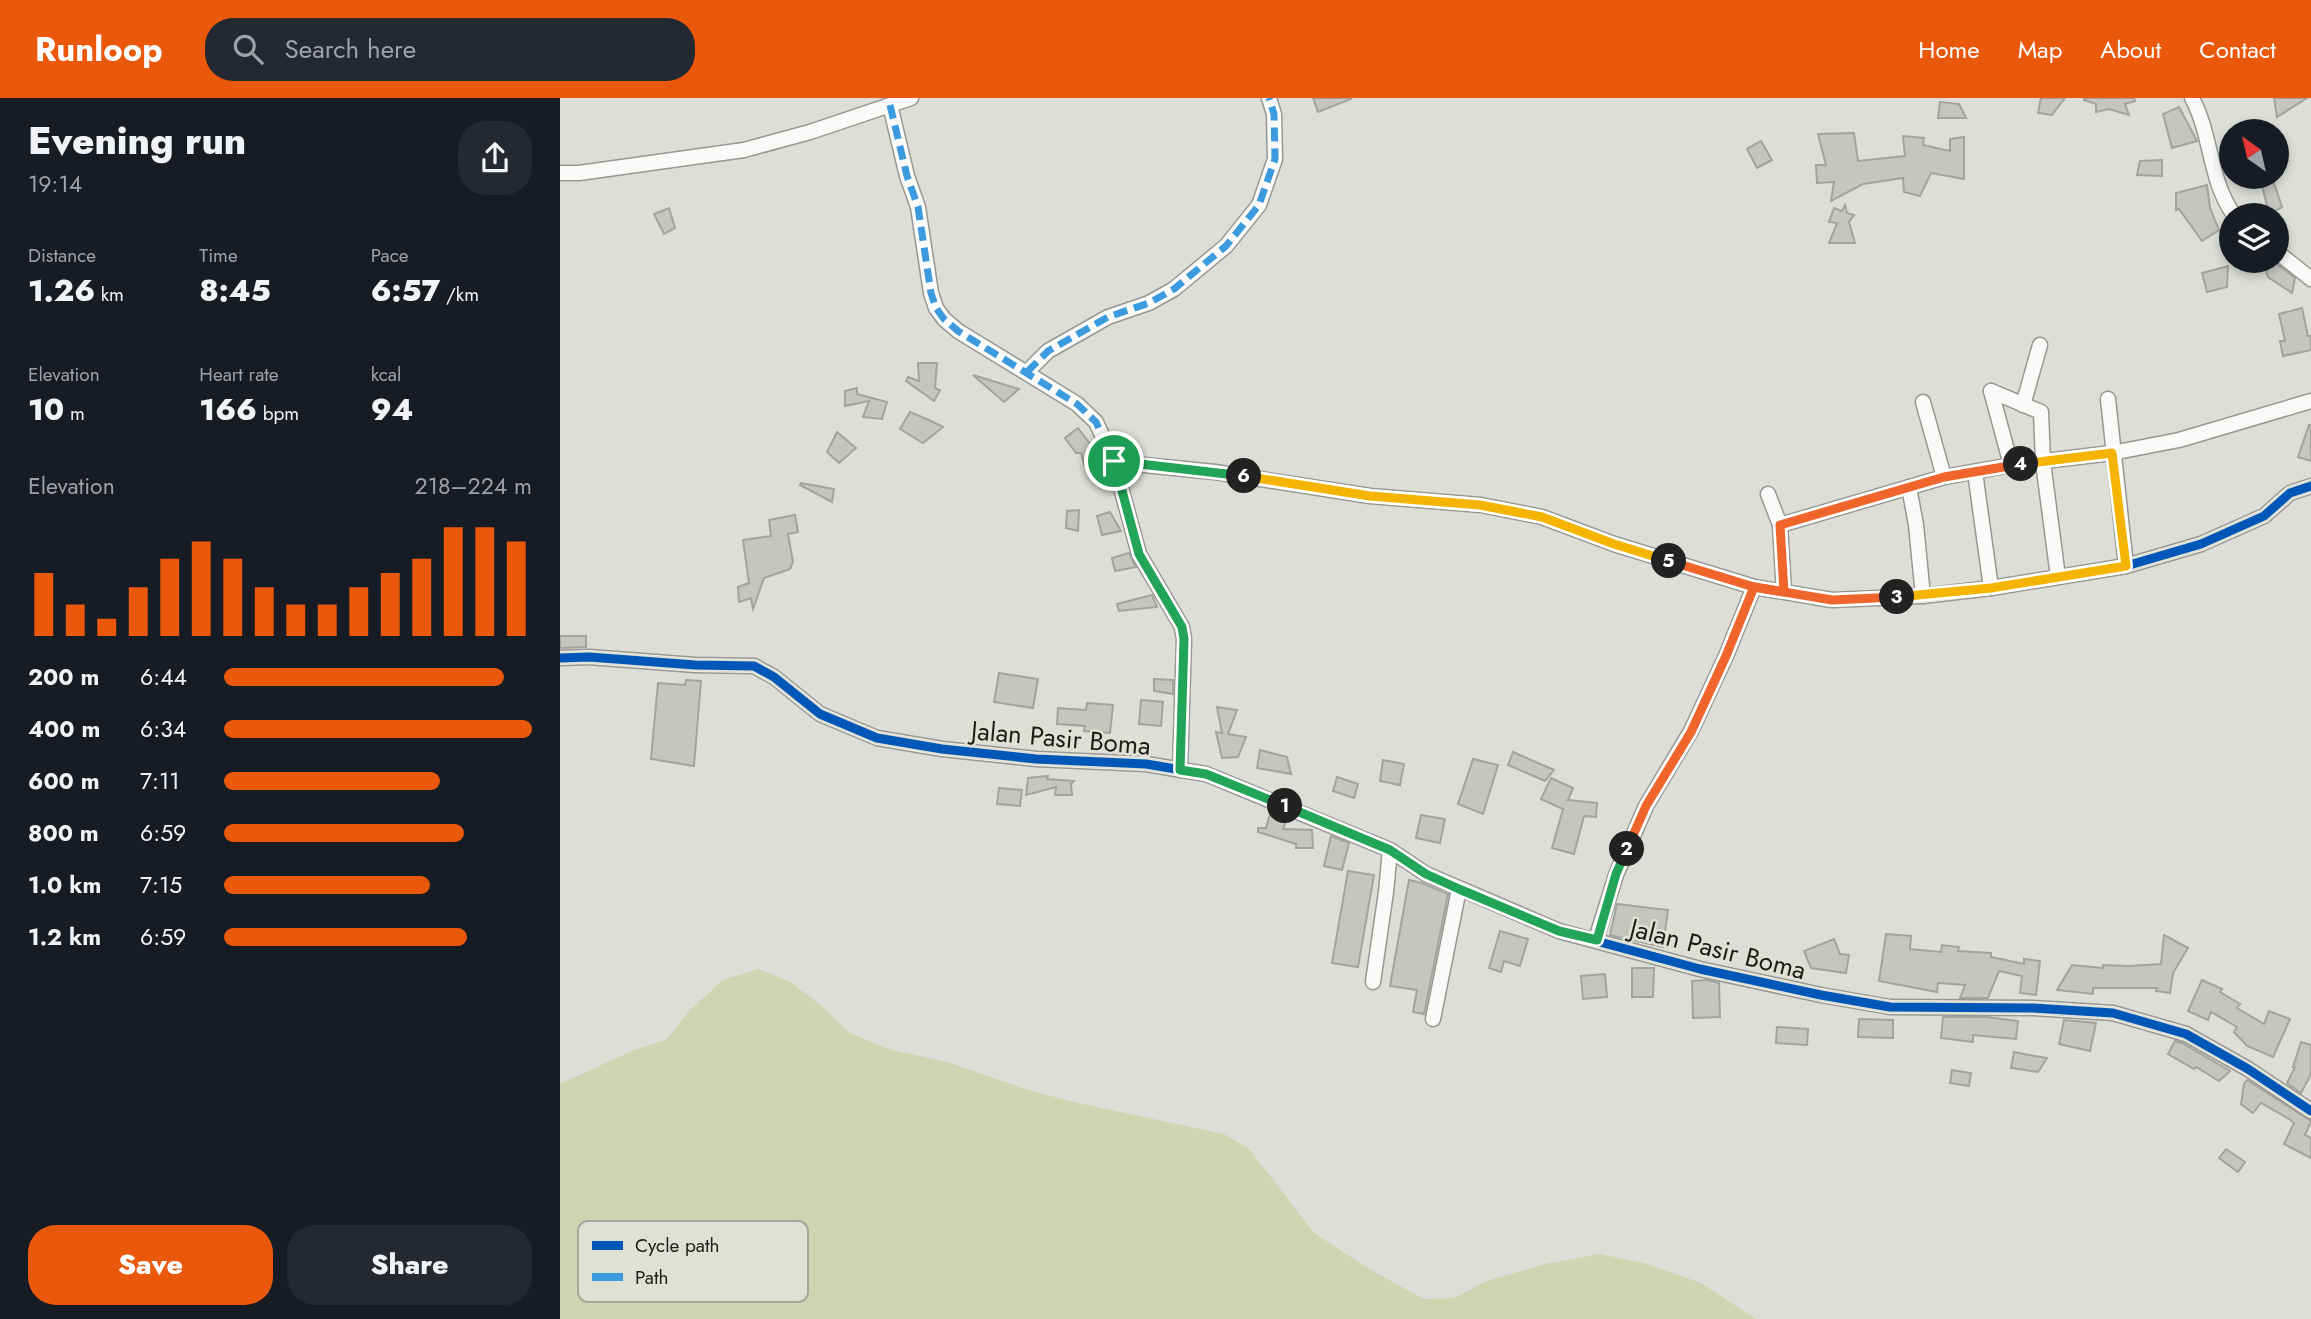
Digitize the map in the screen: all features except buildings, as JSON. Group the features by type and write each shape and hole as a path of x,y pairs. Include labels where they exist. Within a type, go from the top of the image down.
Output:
{"street":[{"path":"560,173 579,173 744,150 810,132 911,98"},
{"path":"1027,372 1048,351 1108,317 1149,303 1174,289 1226,246 1259,205 1275,159 1274,114 1269,98"},
{"path":"2192,98 2207,135 2225,203"},
{"path":"890,105 907,176 918,207 931,293 936,308 958,331 1077,404 1096,422 1114,461 1139,554 1182,627 1184,639 1180,770"},
{"path":"2289,262 2311,279"},
{"path":"2023,405 2040,345"},
{"path":"2011,465 1991,391 2041,412 2043,461 2058,578"},
{"path":"2108,398 2126,566"},
{"path":"1780,525 1944,477 2011,465 2112,453 2179,440 2311,401"},
{"path":"1923,402 1944,477"},
{"path":"1114,461 1215,472 1370,496 1480,505 1542,517 1614,544 1754,587 1832,600 1923,596 2126,566 2201,544 2264,516 2290,493 2311,486"},
{"path":"1975,472 1991,588"},
{"path":"1909,487 1916,525 1923,596"},
{"path":"1768,494 1780,525 1784,592"},
{"path":"1597,940 1616,874 1646,806 1691,732 1754,587"},
{"name":"Jalan Pasir Boma","path":"560,658 589,657 695,665 754,666 774,677 820,714 877,738 942,749 1036,759 1146,764 1206,774 1390,850 1426,874 1559,931 1700,969 1889,1007 2033,1008 2113,1013 2186,1034 2248,1069 2311,1111"},
{"path":"1373,982 1390,850"},
{"path":"1433,1019 1459,889"}],"green space":[{"path":"759,969 790,982 823,1007 850,1033 891,1050 947,1062 1073,1102 1224,1134 1250,1150 1314,1233 1371,1270 1424,1299 1454,1298 1487,1281 1545,1264 1600,1254 1647,1264 1701,1283 1756,1319 560,1319 560,1084 634,1050 666,1040 690,1010 723,980"}],"marked path":[{"path":"1027,372 1048,351 1108,317 1149,303 1174,289 1226,246 1259,205 1275,159 1274,114 1269,98"},
{"path":"890,105 907,176 918,207 931,293 936,308 958,331 1077,404 1096,422 1114,462"}],"cycle path":[{"path":"1114,462 1215,472 1370,496 1481,505 1542,517 1614,544 1754,587 1832,600 1923,596 2126,566 2201,544 2264,516 2290,493 2311,486"},
{"path":"560,658 589,657 695,665 754,666 774,677 820,714 877,738 942,749 1036,759 1146,764 1206,774 1390,850 1426,874 1559,931 1700,969 1890,1007 2033,1008 2113,1013 2186,1034 2248,1069 2311,1111"}],"route":[{"path":"1114,461 1139,554 1182,627 1184,639 1180,770 1206,774 1312,817 1390,850 1426,874 1459,889 1559,931 1597,940 1616,874 1646,806 1691,732 1754,587 1832,600 1923,596 2126,566 2112,453 2011,465 1944,477 1780,525 1783,544 1784,592 1754,587 1614,544 1542,517 1480,505 1370,496 1215,472 1114,461"}]}
